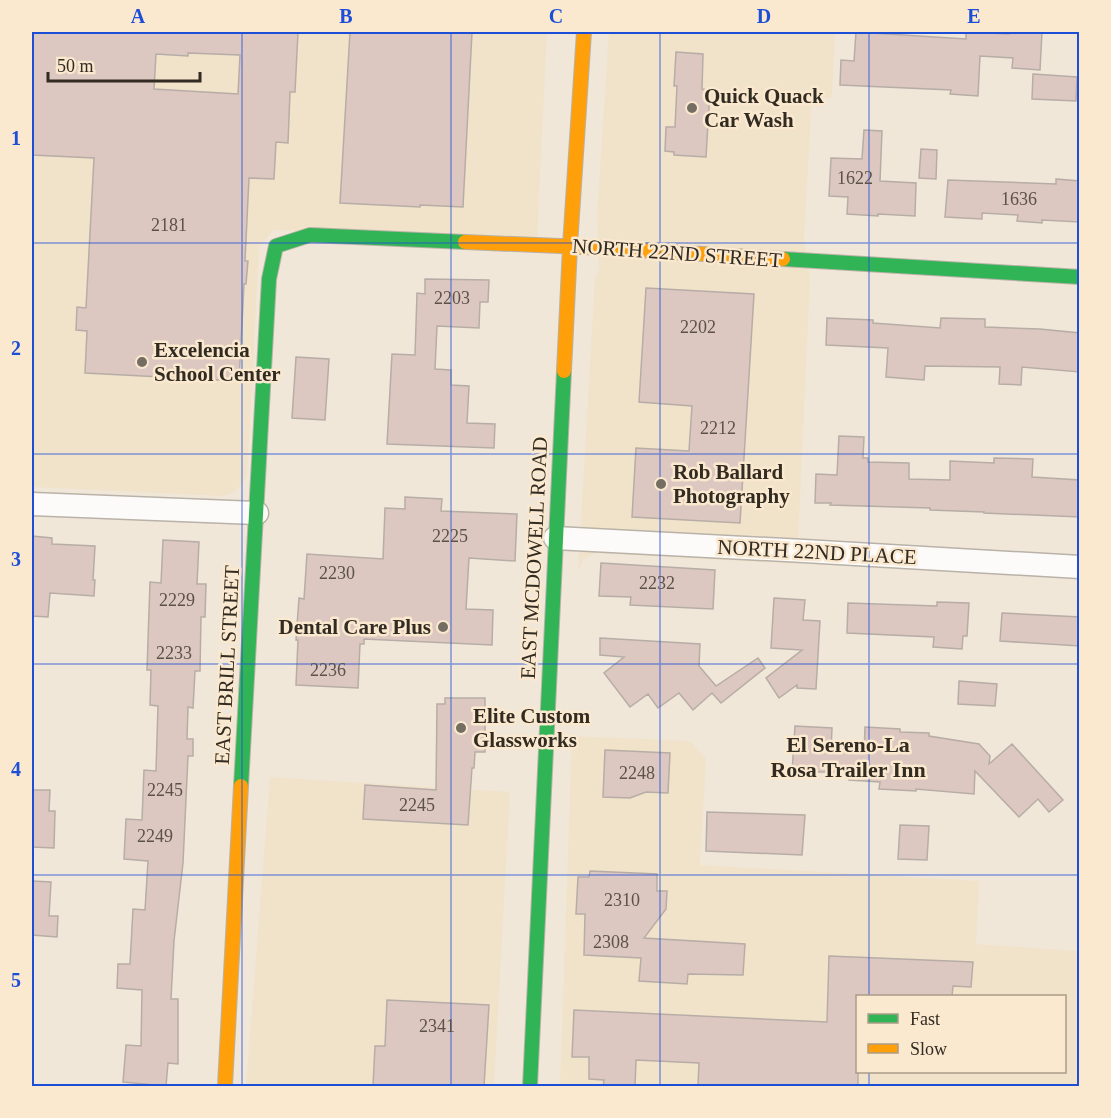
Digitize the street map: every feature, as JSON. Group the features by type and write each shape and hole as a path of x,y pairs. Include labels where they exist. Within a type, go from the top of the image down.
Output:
{"street":[{"name":"EAST MCDOWELL ROAD","path":"530,1086 555,538 584,32"},
{"name":"NORTH 22ND STREET","path":"276,246 310,235 570,246 1080,277"},
{"name":"EAST BRILL STREET","path":"225,1086 269,279 276,246"},
{"path":"32,504 257,513"},
{"name":"NORTH 22ND PLACE","path":"555,538 1080,567"}],"shaded area":[{"name":"Excelencia School Center","path":"32,32 547,32 537,239 273,230 259,247 247,477 235,492 223,496 32,487"},
{"path":"609,32 835,32 832,98 812,96 804,239 810,280 797,564 596,553 583,559 578,572 595,278 599,272 597,216"},
{"path":"572,736 690,741 706,759 700,865 979,881 976,944 1079,951 1079,1086 560,1086"},
{"path":"270,777 510,792 494,1086 246,1086"}],"building":[{"path":"32,32 298,32 295,92 290,92 288,143 276,142 274,179 249,178 245,261 248,261 246,284 244,284 239,381 85,373 87,331 76,330 77,307 86,308 94,158 32,155","holes":["156,54 240,55 238,94 154,89"]},
{"path":"350,32 472,32 463,207 340,203"},
{"path":"856,32 966,39 966,32 1009,34 1010,32 1042,32 1040,70 1012,68 1013,58 980,56 978,96 950,94 951,90 840,85 841,60 854,61"},
{"name":"Quick Quack Car Wash","path":"676,52 703,54 702,89 710,90 706,157 674,155 674,152 665,151 666,127 675,127"},
{"path":"1033,74 1077,77 1076,101 1032,99"},
{"path":"864,130 882,131 880,181 916,183 915,216 847,214 848,197 829,196 831,158 862,159"},
{"path":"921,149 937,150 936,179 919,178"},
{"path":"1056,179 1080,181 1080,222 1017,221 1018,215 982,213 982,219 945,217 948,180 1056,184"},
{"path":"425,279 489,280 488,302 480,302 479,328 437,326 435,369 451,370 451,385 469,386 467,423 495,424 494,448 387,444 392,354 415,355 417,293 425,294"},
{"path":"646,288 754,294 740,523 632,517 636,448 689,451 692,406 639,402"},
{"path":"827,318 873,320 873,323 940,328 941,318 985,319 985,327 1080,333 1080,372 1022,367 1021,385 999,384 1000,367 925,366 924,380 886,377 888,348 826,345"},
{"path":"296,357 329,359 325,420 292,418"},
{"path":"839,436 864,437 863,458 868,458 868,462 909,463 909,479 950,480 950,461 994,463 994,458 1033,459 1032,477 1080,480 1080,517 815,503 816,474 837,475"},
{"path":"405,497 442,499 441,511 517,514 515,561 469,558 466,609 493,610 492,645 364,639 364,644 360,644 358,688 296,685 299,598 304,599 307,554 383,559 385,508 405,509"},
{"path":"32,536 52,538 52,544 95,546 94,596 50,593 48,617 32,616"},
{"path":"163,540 199,542 197,584 206,584 205,617 201,617 200,671 195,671 193,708 188,707 187,739 193,739 193,756 188,756 183,863 174,941 171,999 178,999 178,1064 168,1063 166,1086 123,1082 126,1045 141,1046 142,990 117,988 118,964 130,964 133,909 145,910 148,861 124,859 126,819 142,820 144,770 156,771 158,706 150,705 151,670 147,670 150,582 161,583"},
{"path":"601,563 715,570 713,609 630,605 631,597 599,596"},
{"path":"774,598 805,600 803,620 820,621 816,689 797,688 797,685 779,698 766,678 802,650 771,648"},
{"path":"937,602 969,603 967,636 963,636 962,649 933,647 934,637 847,633 848,603 937,606"},
{"path":"1002,613 1080,617 1080,646 1000,641"},
{"path":"600,638 700,644 699,666 716,686 758,658 765,668 721,703 712,693 693,710 679,693 658,708 648,694 630,707 604,673 624,657 600,655"},
{"path":"959,681 997,684 995,706 958,704"},
{"path":"445,698 485,698 485,752 475,752 468,825 363,819 365,785 436,790 437,704 445,704"},
{"path":"795,726 832,728 831,751 864,753 865,727 929,733 929,736 979,744 990,756 989,764 1012,744 1063,800 1049,812 1038,799 1019,817 975,771 974,794 916,789 916,791 879,789 880,782 849,780 849,772 792,772"},
{"path":"605,750 670,753 668,793 646,792 630,798 603,797"},
{"path":"32,790 50,790 49,811 55,811 54,848 32,847"},
{"path":"707,812 805,815 802,855 706,851"},
{"path":"900,825 929,826 927,860 898,859"},
{"path":"590,871 657,874 657,891 667,891 666,909 644,938 745,944 743,975 688,974 687,984 639,981 641,958 584,955 585,914 576,914 578,877 589,877"},
{"path":"32,881 51,882 49,916 58,916 57,937 32,935"},
{"path":"829,956 973,962 971,987 953,986 952,995 856,995 858,1086 698,1086 699,1063 636,1060 635,1086 603,1086 604,1080 589,1079 589,1057 572,1057 574,1010 827,1022"},
{"path":"387,1000 489,1005 484,1086 373,1086 375,1046 385,1046"}],"traffic: fast":[{"path":"241,786 269,279 276,246 310,235 465,242"},
{"path":"783,259 1080,277"},
{"path":"530,1086 564,371"}],"traffic: slow":[{"path":"564,371 584,32"},
{"path":"465,242 783,259"},
{"path":"225,1086 241,786"}],"place":[{"name":"Quick Quack Car Wash","path":"692,108"},
{"name":"Excelencia School Center","path":"142,362"},
{"name":"Rob Ballard Photography","path":"661,484"},
{"name":"Dental Care Plus","path":"443,627"},
{"name":"Elite Custom Glassworks","path":"461,728"}],"district":[{"name":"El Sereno-La Rosa Trailer Inn","path":"848,756"}]}
